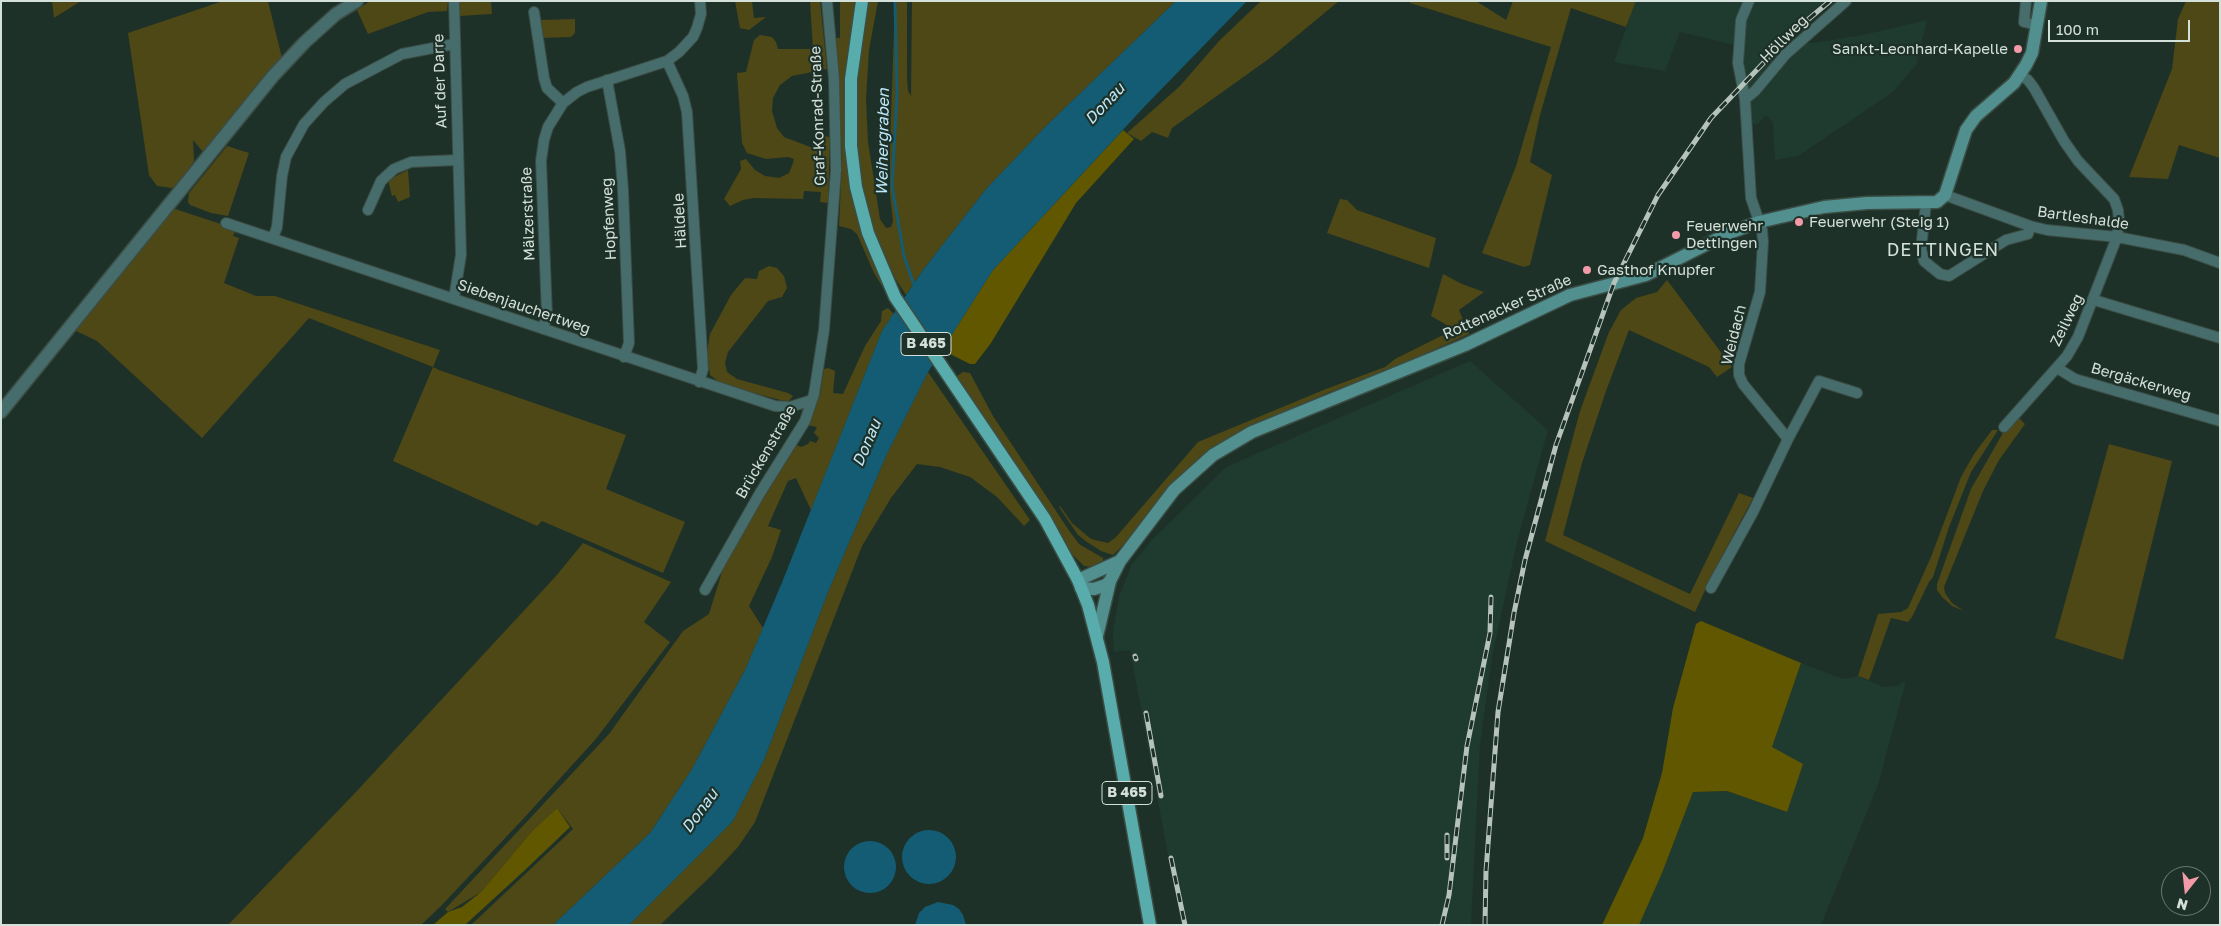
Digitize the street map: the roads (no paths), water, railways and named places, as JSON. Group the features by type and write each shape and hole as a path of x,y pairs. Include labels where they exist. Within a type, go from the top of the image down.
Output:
{"main road":[{"name":"B 465","path":"862,1 851,80 851,146 856,187 868,233 895,297 1045,519 1080,584 1097,636 1103,662 1150,925"},
{"path":"1945,194 1966,130 1976,116 2014,83 2032,53 2041,1"},
{"name":"Rottenacker Straße","path":"1097,636 1110,581 1120,561 1174,490 1213,456 1252,432 1465,345 1570,295 1646,275 1729,233 1760,222 1824,207 1868,203 1936,202 1945,194"},
{"name":"Rottenacker Straße","path":"1080,584 1120,561"},
{"path":"1080,584 1094,589 1106,585 1110,581"}],"street":[{"path":"1,412 273,76 305,42 336,14 357,1"},
{"name":"Auf der Darre","path":"454,1 461,255 454,298"},
{"name":"Mälzerstraße","path":"542,328 547,314 541,161 548,127 563,103 587,87 667,61 679,52 693,37 701,14 700,1"},
{"name":"Graf-Konrad-Straße","path":"828,1 835,113 836,170 832,229"},
{"name":"Höllweg","path":"1749,1 1741,20 1738,48 1739,74 1745,99 1751,198 1760,222"},
{"name":"Höllweg","path":"1745,99 1755,92 1786,54 1846,1"},
{"path":"2026,1 2024,22 2037,25"},
{"path":"534,12 546,84 552,95 563,103"},
{"path":"273,238 277,227 282,176 286,157 304,124 324,102 345,84 402,54 454,44"},
{"name":"Häldele","path":"667,61 683,96 687,112 703,369 699,382"},
{"name":"Zeilweg","path":"2004,426 2057,368 2078,336 2094,300 2117,237 2118,210 2114,199 2078,161 2064,141 2034,88 2028,80 2020,75"},
{"name":"Hopfenweg","path":"607,80 620,151 623,190 629,343 624,357"},
{"path":"368,210 381,181 394,169 411,162 458,160"},
{"name":"Bartleshalde","path":"1945,194 2030,226 2064,233 2117,237 2184,250 2220,262"},
{"path":"1926,203 1921,250 1924,261 1931,268 1949,276 2006,240 2028,234 2030,226"},
{"name":"Weidach","path":"1760,222 1763,242 1760,292 1739,364 1739,375 1743,384 1788,439"},
{"name":"Siebenjauchertweg","path":"226,223 775,406 790,407 812,400"},
{"name":"Brückenstraße","path":"705,590 760,493 805,421 812,400 824,330 832,229"},
{"path":"2094,300 2220,338"},
{"name":"Bergäckerweg","path":"2057,368 2075,379 2220,421"},
{"path":"1711,588 1753,512 1788,439 1819,381 1857,393"}],"water":[{"name":"Donau","path":"1176,1 1247,1 1145,106 993,270 928,372 886,456 828,592 764,760 733,821 629,925 553,925 650,833 692,769 746,668 882,331 923,270 986,189 1045,127"},
{"path":"929,830 939,832 948,838 954,847 956,857 954,867 948,876 939,882 929,884 919,882 910,876 904,867 902,857 904,847 910,838 919,832"},
{"path":"870,841 880,843 888,849 894,857 896,867 894,877 888,885 880,891 870,893 860,891 852,885 846,877 844,867 846,857 852,849 860,843"},
{"path":"938,902 953,905 959,909 966,925 915,925 919,913 925,907"}],"waterway":[{"name":"Weihergraben","path":"895,1 897,95 892,186 904,256 914,285"}],"railway":[{"path":"1485,925 1486,871 1498,712 1514,613 1525,560 1556,445 1614,283 1658,195 1711,118 1792,33 1830,1"},
{"path":"1442,925 1449,895 1467,746 1490,633 1491,597"},
{"path":"1146,713 1161,796"},
{"path":"1447,835 1447,858"},
{"path":"1171,858 1185,925"}],"place":[{"name":"Sankt-Leonhard-Kapelle","path":"2018,49"},
{"name":"Feuerwehr (Steig 1)","path":"1799,222"},
{"name":"Feuerwehr Dettingen","path":"1676,235"},
{"name":"Gasthof Knupfer","path":"1587,270"}],"district":[{"name":"DETTINGEN","path":"1943,250"}]}
